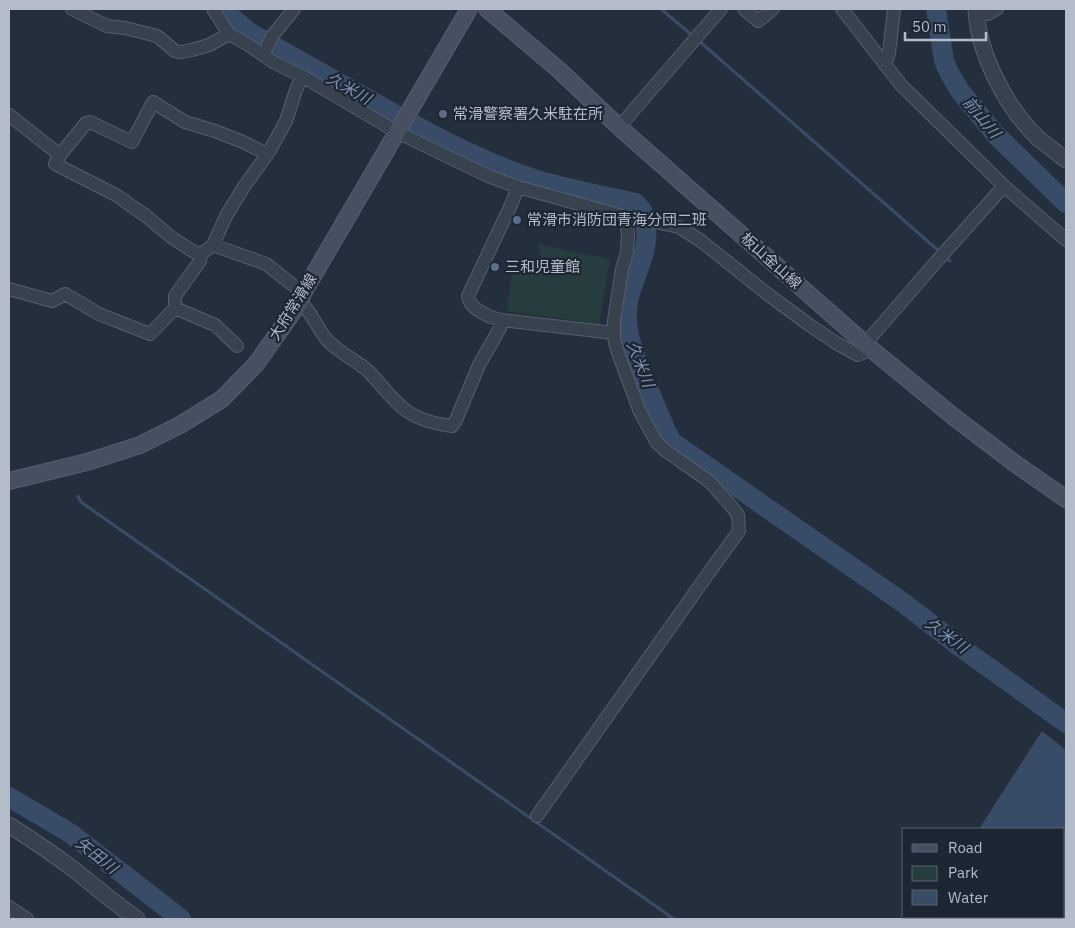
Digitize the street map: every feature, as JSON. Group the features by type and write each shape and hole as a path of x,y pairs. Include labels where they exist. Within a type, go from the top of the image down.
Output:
{"main road":[{"name":"大府常滑線","path":"9,481 87,462 140,445 180,425 222,399 256,364 301,297 469,9"},
{"name":"板山金山線","path":"487,9 559,70 619,127 868,346 954,417 1066,500"}],"street":[{"path":"72,9 107,26 125,28 157,36 175,51 182,52 209,45 229,34"},
{"path":"212,9 229,34 264,52 275,62 397,132 488,176 518,188 626,217 679,227 701,241 770,296 836,343 858,355 868,346 936,262 1004,186"},
{"path":"264,52 273,34 294,9"},
{"path":"619,127 721,9"},
{"path":"744,9 758,21 773,9"},
{"path":"842,9 901,85 1004,186 1066,240"},
{"path":"885,65 889,53 894,9"},
{"path":"997,9 988,14 976,11 979,31 986,55 995,76 1006,97 1021,118 1038,138 1066,160"},
{"path":"9,289 52,301 65,294 99,314 150,334 175,308 175,296 200,260 201,254 213,245 226,216 244,184 267,154 286,120 302,76"},
{"path":"201,254 194,252 170,237 146,216 116,195 55,164 60,155 86,123 90,122 132,142 153,102 185,122 216,131 267,154"},
{"path":"9,115 60,155"},
{"path":"518,188 468,296 468,300 472,306 488,316 501,320 614,332"},
{"path":"537,816 739,531 738,515 722,495 699,474 657,443 640,412 617,350 614,320 622,269 627,252 626,217"},
{"path":"213,245 266,264 301,297 327,340 366,370 402,408 415,416 439,425 452,426 456,420 479,366 500,328 501,320"},
{"path":"175,308 215,325 237,346"},
{"path":"9,825 73,869 127,916"},
{"path":"9,907 27,919"}],"green space":[{"path":"538,244 610,259 599,324 507,311 512,271 529,275 535,265 543,262"}],"water":[{"path":"1042,731 1066,750 1066,919 1059,918 1065,918 1065,828 980,828"}],"waterway":[{"name":"久米川","path":"225,9 232,18 252,34 465,151 506,169 541,181 635,203 643,213 646,244 629,297 627,308 628,327 638,363 672,442 905,604 963,649 1066,723"},
{"path":"661,9 693,36"},
{"name":"前山川","path":"936,9 944,61 960,91 996,135 1066,203"},
{"path":"698,40 940,252"},
{"path":"944,256 950,261"},
{"path":"78,496 81,502 674,919"},
{"name":"矢田川","path":"9,797 70,833 181,919"}],"place":[{"name":"常滑警察署久米駐在所","path":"443,114"},
{"name":"常滑市消防団青海分団二班","path":"517,220"},
{"name":"三和児童館","path":"495,267"}]}
